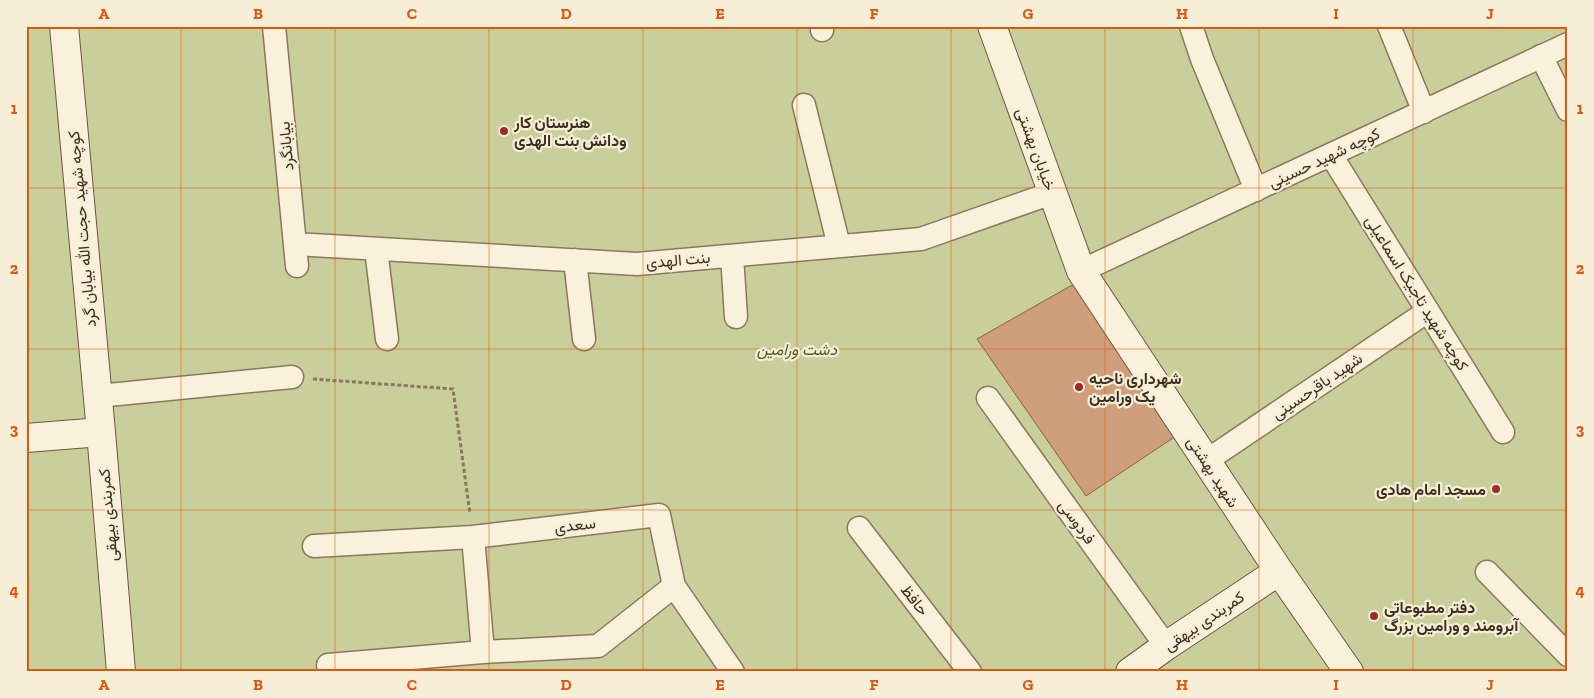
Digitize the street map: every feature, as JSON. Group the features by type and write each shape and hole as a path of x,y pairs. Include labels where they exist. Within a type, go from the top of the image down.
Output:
{"main road":[{"name":"کوچه شهید حجت الله بیابان گرد","path":"64,26 101,432"},
{"name":"خیابان بهشتی","path":"992,26 1081,271"},
{"name":"شهید بهشتی","path":"1081,271 1278,571 1349,672"},
{"path":"26,438 101,432"},
{"name":"کمربندی بیهقی","path":"101,432 121,672"},
{"name":"کمربندی بیهقی","path":"1130,672 1278,571"}],"street":[{"name":"بیابانگرد","path":"274,26 296,255"},
{"path":"1191,26 1202,59 1256,190"},
{"path":"1389,26 1424,112"},
{"name":"کوچه شهید حسینی","path":"1081,271 1568,44"},
{"path":"1542,56 1568,110"},
{"path":"804,105 838,246"},
{"name":"کوچه شهید تاجیک اسماعیلی","path":"1331,155 1503,432"},
{"name":"بنت الهدی","path":"296,255 376,249 637,264 921,239 1052,193"},
{"path":"376,249 388,339"},
{"path":"732,256 736,317"},
{"path":"575,260 584,339"},
{"name":"شهید باقرحسینی","path":"1206,461 1428,311"},
{"path":"98,396 292,377"},
{"name":"فردوسی","path":"988,398 1166,646"},
{"name":"سعدی","path":"314,546 473,536 659,515 674,586 733,672"},
{"name":"حافظ","path":"859,528 970,672"},
{"path":"473,536 483,652"},
{"path":"1487,572 1568,655"},
{"path":"328,665 483,652 598,646 674,586"}],"path":[{"path":"292,377 453,389 473,536"}],"green space":[{"name":"دشت ورامین","path":"26,26 1568,26 1568,672 26,672"}],"building":[{"name":"شهرداری ناحیه یک ورامین","path":"1081,280 1179,434 1086,496 977,339"}],"place":[{"name":"هنرستان کار ودانش بنت الهدی","path":"504,131"},
{"name":"شهرداری ناحیه یک ورامین","path":"1079,387"},
{"name":"مسجد امام هادی","path":"1496,489"},
{"name":"دفتر مطبوعاتی آبرومند و ورامین بزرگ","path":"1374,616"}]}
